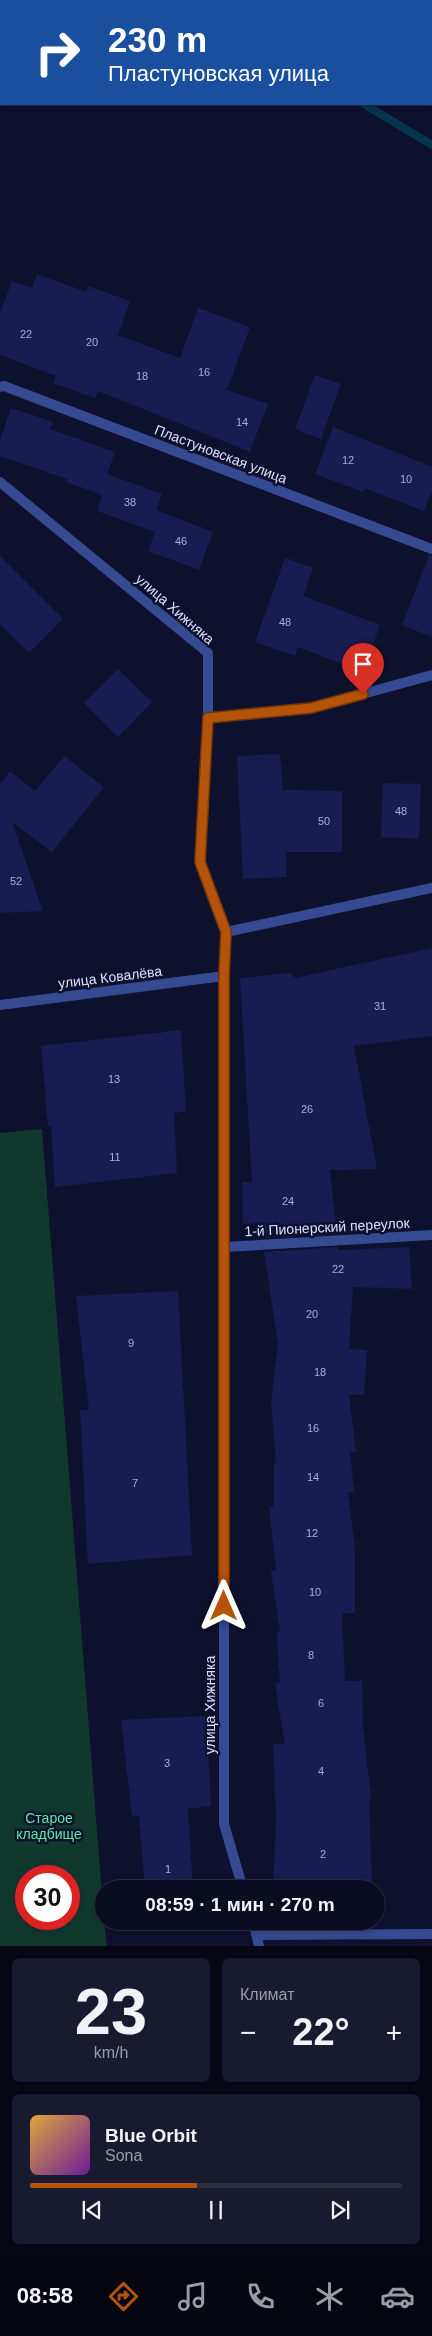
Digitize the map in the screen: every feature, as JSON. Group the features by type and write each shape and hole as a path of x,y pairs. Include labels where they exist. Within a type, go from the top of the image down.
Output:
{"street":[{"name":"Пластуновская улица","path":"0,387 4,386 13,389 432,549"},
{"name":"улица Хижняка","path":"0,482 208,653 208,718 200,862 226,932 224,976 224,1824 240,1880"},
{"path":"208,718 311,708 432,675"},
{"path":"226,932 432,888"},
{"name":"улица Ковалёва","path":"0,1005 224,976"},
{"name":"1-й Пионерский переулок","path":"224,1247 432,1235"},
{"path":"258,1941 432,1934"}],"green space":[{"name":"Старое кладбище","path":"42,1129 101,1880 95,1880 95,1930 105,1930 107,1946 0,1946 0,1133"}],"building":[{"path":"37,274 86,292 88,286 130,301 118,335 180,358 198,308 250,327 227,390 268,404 250,452 98,391 95,398 53,383 56,376 0,355 0,313 12,281 32,288"},
{"path":"315,375 341,384 321,439 295,429"},
{"path":"11,408 53,422 50,429 115,452 107,474 162,494 156,510 213,532 199,570 148,551 155,532 97,511 102,495 66,482 67,479 0,456 0,440"},
{"path":"333,427 432,467 432,491 424,511 364,488 363,492 315,474"},
{"path":"429,555 432,556 432,637 402,625"},
{"path":"0,556 63,619 29,653 0,624"},
{"path":"285,558 313,568 303,596 380,625 363,672 298,647 295,656 255,642"},
{"path":"118,669 152,702 118,737 84,703"},
{"path":"280,754 283,790 342,791 342,852 286,852 287,877 243,879 237,756"},
{"path":"64,756 104,787 52,852 12,822 43,911 0,913 0,784 10,771 35,791"},
{"path":"383,783 421,784 419,839 381,837"},
{"path":"432,948 432,1036 354,1046 377,1169 330,1170 337,1234 262,1238 261,1223 243,1224 242,1182 252,1182 240,978 290,973 295,978"},
{"path":"181,1030 186,1111 174,1113 177,1173 55,1187 51,1126 48,1126 41,1046"},
{"path":"338,1247 338,1250 409,1247 412,1289 353,1287 349,1349 367,1350 364,1395 349,1395 356,1452 350,1452 354,1492 348,1492 355,1550 355,1613 342,1613 345,1681 362,1681 363,1724 371,1799 369,1799 372,1880 273,1880 276,1818 273,1744 285,1744 275,1683 280,1683 277,1632 280,1632 271,1571 276,1571 269,1507 274,1507 274,1462 276,1462 271,1402 278,1343 264,1252"},
{"path":"178,1291 192,1555 88,1564 80,1410 89,1410 76,1296"},
{"path":"206,1716 211,1806 188,1809 192,1880 144,1880 139,1816 132,1817 121,1720"}],"waterway":[{"path":"366,105 432,145"}],"route":[{"path":"224,1606 224,976 226,932 200,862 208,718 311,708 363,694"}]}
